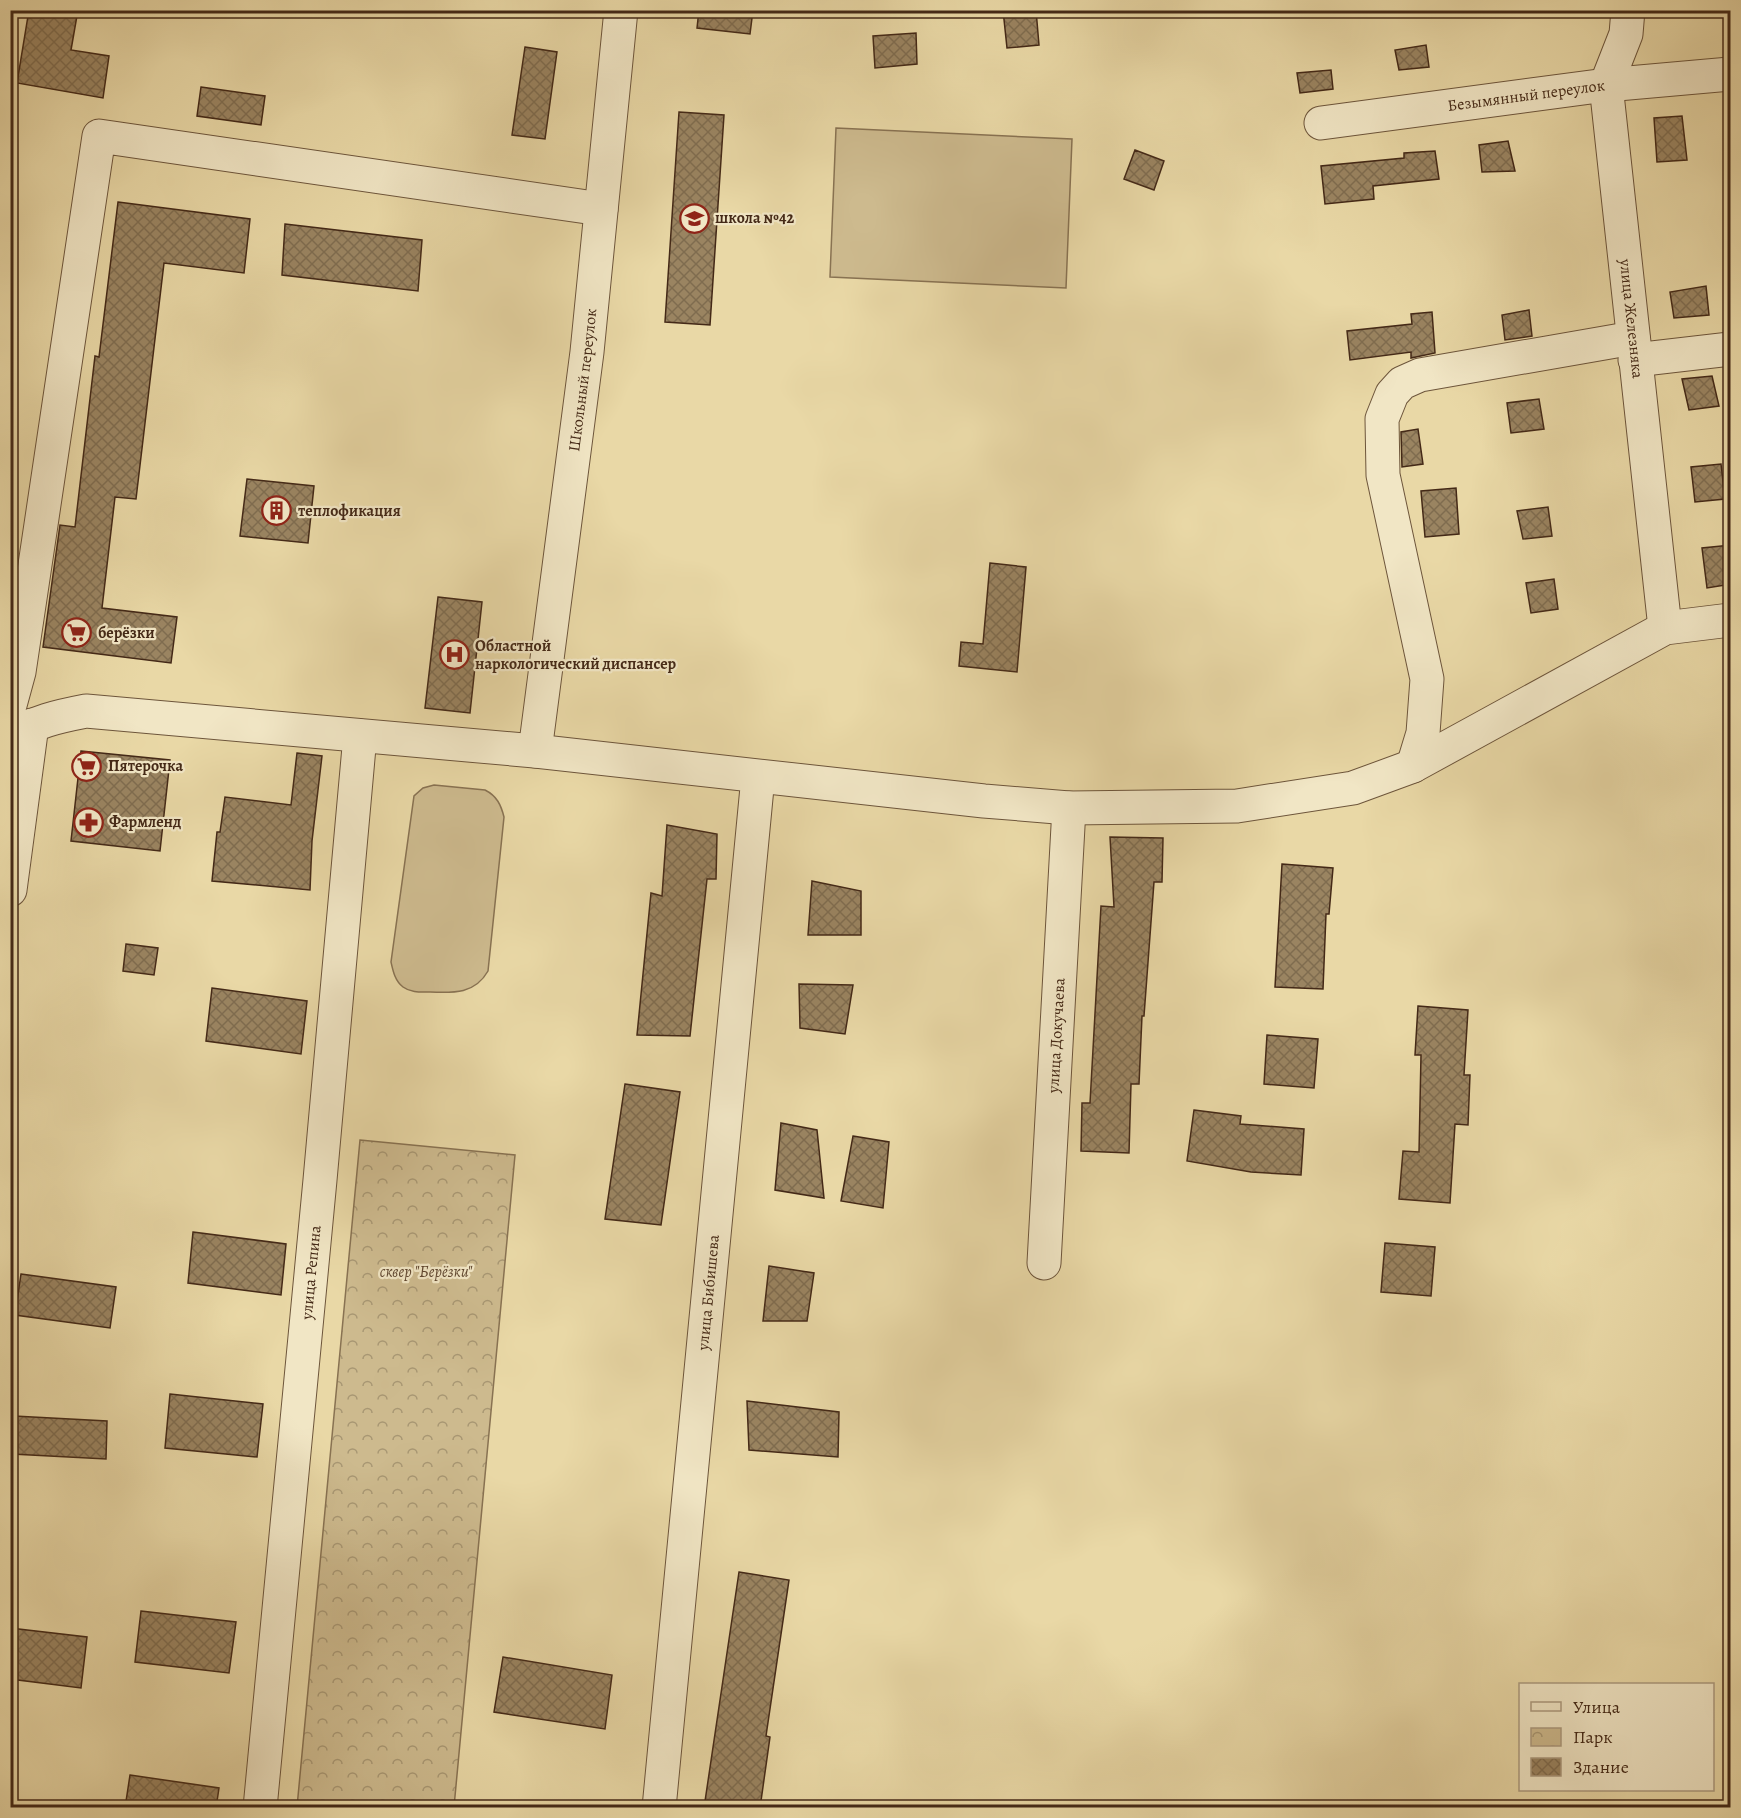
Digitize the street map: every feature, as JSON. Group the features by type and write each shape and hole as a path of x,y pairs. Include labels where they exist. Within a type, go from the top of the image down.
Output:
{"street":[{"name":"Школьный переулок","path":"536,751 587,352 621,10"},
{"name":"улица Железняка","path":"1628,10 1626,34 1606,84 1665,628"},
{"name":"Безымянный переулок","path":"1321,123 1606,84 1731,74"},
{"path":"10,890 19,672 99,136 601,209"},
{"path":"1413,766 1423,733 1426,679 1383,475 1382,419 1392,394 1402,383 1420,375 1634,349 1731,349"},
{"path":"18,722 86,711 536,751 984,801 1069,808 1238,806 1353,788 1413,766 1665,628 1731,620"},
{"name":"улица Репина","path":"260,1808 360,736"},
{"name":"улица Бибишева","path":"659,1808 759,777"},
{"name":"улица Докучаева","path":"1044,1263 1069,808"}],"green space":[{"path":"836,128 1072,139 1066,288 830,277"},
{"path":"434,785 485,790 498,801 504,817 488,971 477,984 455,992 420,992 406,989 396,979 391,962 414,796 423,788"},
{"name":"сквер \"Берёзки\"","path":"360,1140 515,1155 454,1807 297,1807"}],"building":[{"path":"29,10 78,10 71,50 109,56 103,98 17,83"},
{"path":"699,10 753,10 750,34 697,28"},
{"path":"1003,10 1036,10 1039,45 1007,48"},
{"path":"916,33 917,64 875,68 873,36"},
{"path":"1426,45 1429,67 1399,70 1395,50"},
{"path":"525,47 557,52 545,139 512,135"},
{"path":"1331,70 1333,89 1300,93 1297,73"},
{"path":"201,87 265,96 261,125 197,116"},
{"name":"школа №42","path":"679,112 724,115 710,325 665,322"},
{"path":"1682,116 1687,160 1657,162 1654,118"},
{"path":"1508,141 1515,171 1482,172 1479,145"},
{"path":"1135,150 1164,161 1154,190 1124,179"},
{"path":"1435,151 1439,179 1373,186 1374,199 1325,204 1321,166 1404,158 1404,153"},
{"path":"118,202 250,219 244,273 164,263 136,499 115,497 102,608 177,617 171,663 43,647 60,525 75,527 95,356 99,357"},
{"path":"285,224 422,240 418,291 282,275"},
{"path":"1706,286 1709,315 1674,318 1670,292"},
{"path":"1529,310 1532,336 1505,340 1502,315"},
{"path":"1432,312 1435,353 1411,358 1411,352 1350,360 1347,331 1412,324 1411,314"},
{"path":"1712,376 1719,406 1689,410 1682,379"},
{"path":"1539,399 1544,429 1511,433 1507,403"},
{"path":"1418,429 1423,464 1402,467 1401,432"},
{"path":"1721,464 1725,499 1695,502 1691,467"},
{"name":"теплофикация","path":"247,479 314,486 308,543 240,536"},
{"path":"1456,488 1459,534 1425,537 1421,491"},
{"path":"1548,507 1552,536 1523,539 1517,511"},
{"path":"1731,545 1731,584 1707,588 1702,548"},
{"path":"990,563 1026,567 1017,672 959,666 961,642 983,644"},
{"path":"1554,579 1558,609 1531,613 1526,583"},
{"name":"Областной наркологический диспансер","path":"438,597 482,602 470,713 425,708"},
{"path":"81,751 170,760 160,851 71,841"},
{"path":"297,753 322,756 312,841 310,890 212,881 217,832 220,832 225,797 291,805"},
{"path":"667,825 717,834 716,879 707,879 690,1036 637,1035 651,893 662,896"},
{"path":"1110,837 1163,838 1162,882 1154,882 1144,1016 1142,1016 1139,1084 1131,1084 1129,1153 1081,1151 1082,1103 1090,1103 1101,906 1114,907"},
{"path":"1282,864 1333,868 1329,914 1326,914 1323,989 1275,987"},
{"path":"812,881 861,891 861,935 808,935"},
{"path":"126,944 158,948 154,975 123,971"},
{"path":"799,984 853,985 845,1034 800,1028"},
{"path":"212,988 307,1001 301,1054 206,1041"},
{"path":"1418,1006 1468,1010 1464,1075 1470,1075 1468,1125 1455,1124 1450,1203 1399,1199 1403,1151 1419,1152 1421,1055 1415,1055"},
{"path":"1267,1035 1318,1039 1314,1088 1264,1084"},
{"path":"625,1084 680,1092 661,1225 605,1219"},
{"path":"1194,1110 1241,1116 1240,1124 1304,1129 1301,1175 1251,1172 1187,1161"},
{"path":"781,1123 817,1130 824,1198 775,1190"},
{"path":"853,1136 889,1142 883,1208 841,1201"},
{"path":"193,1232 286,1244 281,1295 188,1283"},
{"path":"1385,1243 1435,1247 1431,1296 1381,1292"},
{"path":"769,1266 814,1273 807,1321 763,1321"},
{"path":"21,1274 116,1287 110,1328 15,1315"},
{"path":"170,1394 263,1404 257,1457 165,1448"},
{"path":"747,1401 839,1412 838,1457 749,1450"},
{"path":"14,1416 107,1421 106,1459 12,1454"},
{"path":"739,1572 789,1580 766,1736 770,1737 760,1808 704,1808"},
{"path":"141,1611 236,1622 229,1673 135,1662"},
{"path":"10,1628 87,1637 81,1688 10,1679"},
{"path":"503,1657 612,1675 605,1729 494,1712"},
{"path":"130,1775 219,1788 216,1808 125,1808"}],"place":[{"name":"школа №42","path":"694,218"},
{"name":"теплофикация","path":"277,511"},
{"name":"берёзки","path":"77,633"},
{"name":"Областной наркологический диспансер","path":"454,655"},
{"name":"Пятерочка","path":"87,766"},
{"name":"Фармленд","path":"88,822"}]}
